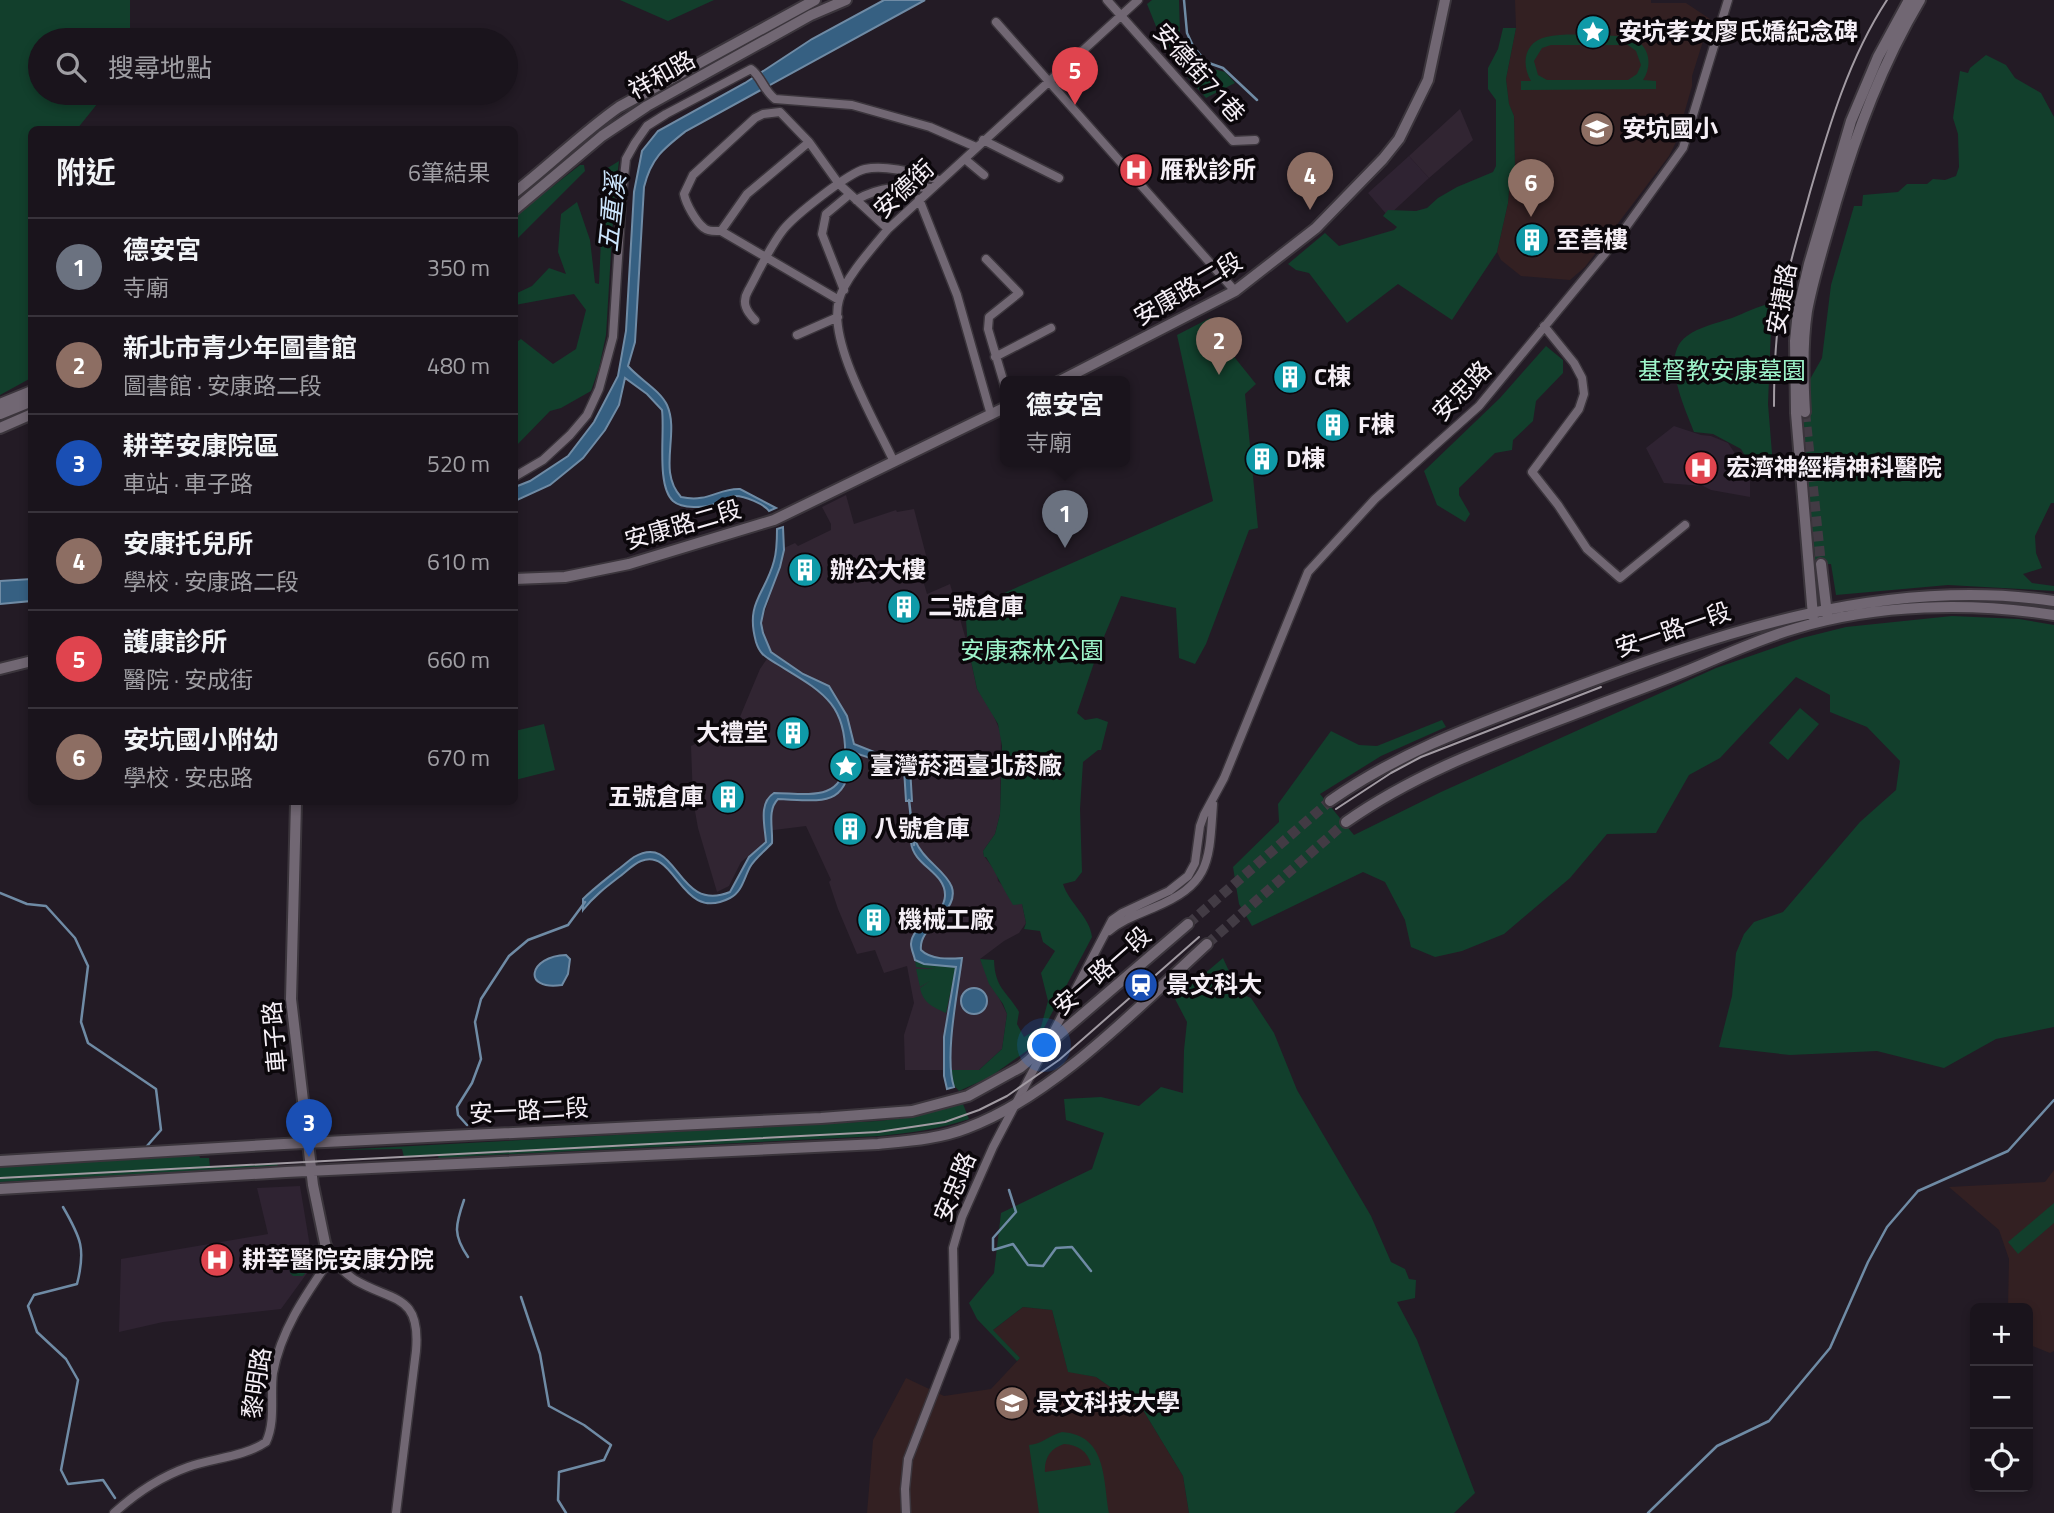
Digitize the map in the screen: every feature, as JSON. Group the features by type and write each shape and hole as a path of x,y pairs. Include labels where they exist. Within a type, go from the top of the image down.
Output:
{"street":[{"name":"祥和路","path":"518,189 619,107 815,0"},
{"name":"祥和路","path":"518,207 602,136 647,106 811,15 846,0"},
{"path":"1107,0 1121,16"},
{"name":"安德街","path":"894,462 841,345 838,317 839,300 844,290 888,229 1138,0"},
{"name":"安康路二段","path":"1071,376 1235,291 1316,228 1399,139 1428,80 1445,0"},
{"name":"安忠路","path":"906,1513 908,1460 957,1327 953,1265 957,1231 991,1150 1112,920 1122,912 1169,891 1188,876 1195,863 1200,825 1214,801 1308,572 1376,499 1479,406 1621,234 1683,148 1728,0"},
{"name":"安捷路","path":"1814,624 1795,341 1800,299 1838,162 1862,95 1878,57 1909,0"},
{"name":"安捷路","path":"1805,412 1799,381 1810,301 1851,151 1887,60 1920,0"},
{"name":"安德街71巷","path":"1121,16 1233,141 1255,140"},
{"path":"996,22 1235,291"},
{"path":"518,475 543,460 570,435 587,415 599,388 613,337 626,159 648,126 747,69 755,71 767,93 775,99 852,105 930,127 976,147"},
{"path":"839,300 721,231 703,228 685,200 684,194 693,175 755,118 780,112 809,142 839,184 888,229"},
{"path":"984,140 1059,178"},
{"path":"721,231 747,194 809,142"},
{"path":"966,160 984,175"},
{"path":"755,320 745,306 745,296 782,231 839,184 868,168 917,174 939,180"},
{"path":"844,290 822,234 827,214 853,197 885,187 931,188"},
{"path":"919,199 957,295 990,415"},
{"path":"986,258 1019,293 989,317 988,329 1001,376"},
{"path":"797,335 838,317"},
{"path":"1544,326 1574,363 1582,378 1584,394 1579,409 1532,472 1587,549 1620,578 1685,526"},
{"path":"995,357 1051,328"},
{"path":"0,404 28,393"},
{"path":"0,414 28,403"},
{"path":"0,421 28,410"},
{"name":"安康路二段","path":"518,579 565,577 629,564 775,520 1000,410"},
{"path":"0,428 28,416"},
{"path":"1821,564 1827,621"},
{"name":"安一路一段","path":"1331,801 1386,765 1450,735 1651,658 1722,635 1826,608 1877,600 1984,595 2051,601"},
{"path":"2050,614 2051,601"},
{"name":"安一路一段","path":"1346,822 1401,786 1460,758 1750,645 1814,624 1878,613 1950,608 2050,614"},
{"path":"0,669 28,662"},
{"name":"車子路","path":"296,805 291,999 312,1171 325,1243 331,1258"},
{"name":"安一路一段","path":"1044,1050 1188,924"},
{"name":"安一路一段","path":"1014,1107 1106,1035 1207,944"},
{"name":"安一路二段","path":"0,1161 912,1111 968,1097 997,1082 1044,1050"},
{"name":"安一路二段","path":"0,1189 878,1144 947,1135 1014,1107"},
{"path":"331,1258 356,1280 396,1297 410,1313 415,1324 416,1352 396,1513"},
{"name":"黎明路","path":"114,1513 154,1482 187,1467 265,1442 270,1429 273,1373 283,1341 303,1297 331,1258"}],"shaded area":[{"name":"安坑國小","path":"1515,0 1651,0 1651,3 1686,3 1710,19 1692,76 1692,86 1676,142 1669,156 1585,267 1570,280 1521,276 1501,260 1497,252 1508,203 1510,179 1515,168 1514,116 1509,105 1506,79 1516,28"},
{"path":"1460,109 1473,140 1429,178 1409,156"},
{"path":"1409,156 1429,178 1388,216 1368,193"},
{"name":"宏濟神經精神科醫院","path":"1674,426 1728,443 1750,476 1750,497 1703,486 1664,483 1646,448"},
{"name":"臺灣菸酒臺北菸廠","path":"846,495 854,524 896,510 914,509 928,563 920,570 927,594 950,584 977,689 989,705 1001,733 1000,814 995,834 983,851 997,873 998,881 1022,904 1026,923 1019,933 980,959 1007,1014 1002,1049 979,1070 905,1070 904,1035 914,1003 907,966 884,973 875,950 857,954 838,909 829,882 831,880 806,826 766,831 766,842 741,862 729,886 717,892 698,828 693,800 691,746 737,724 760,669 771,653 761,623 784,548 795,543 798,546 831,530 831,524 822,507"},
{"path":"2054,1170 2054,1351 2050,1353 2033,1346 2033,1303 2008,1303 2009,1259 1999,1230 1949,1187 2045,1182"},
{"name":"耕莘醫院安康分院","path":"300,1186 313,1265 281,1309 163,1322 119,1332 121,1259 268,1234 257,1188"},
{"name":"景文科技大學","path":"1023,1307 1052,1310 1068,1371 1096,1377 1143,1410 1183,1476 1189,1513 867,1513 873,1440 906,1378 944,1396 991,1389 1020,1358 992,1331"}],"green space":[{"path":"0,0 130,0 130,28 28,28 28,105 96,105 79,126 28,126 28,380 0,395"},
{"path":"620,0 714,0 668,21"},
{"path":"1152,0 1179,0 1180,35 1206,67 1225,72 1235,83 1206,98 1168,56 1147,4"},
{"path":"1503,28 1516,28 1506,79 1509,104 1514,116 1515,168 1510,179 1508,203 1497,252 1452,320 1398,284 1347,323 1309,273 1296,270 1288,264 1325,233 1339,246 1394,230 1397,227 1383,216 1388,210 1416,211 1427,208 1457,187 1493,172 1496,166 1496,100 1488,89 1488,68 1498,49"},
{"path":"1564,35 1623,36 1638,41 1643,46 1648,66 1643,80 1656,81 1656,89 1521,90 1521,81 1531,81 1526,68 1526,54 1539,40","holes":["1551,45 1628,45 1636,51 1641,65 1637,74 1628,80 1547,80 1538,75 1534,61 1542,48"]},
{"path":"1986,55 2006,65 2015,78 2041,93 2054,117 2054,503 2051,503 2035,536 2036,553 2042,568 2023,574 2032,583 2054,586 2054,591 1948,585 1836,595 1831,564 1815,565 1799,413 1811,411 1809,381 1822,358 1831,285 1854,206 1862,206 1863,195 1898,192 1907,184 1927,184 1933,179 1945,180 1956,176 1959,167 1958,134 1953,118 1960,71 1968,73 1970,68"},
{"path":"619,161 606,335 599,368 591,391 561,408 550,411 518,444 518,341 521,339 553,364 576,349 586,310 574,294 518,304 518,293 532,286 549,268 566,274 558,252 561,214 577,202 590,240 595,283 599,284 606,169"},
{"path":"580,165 584,165 585,171 518,238 518,214"},
{"name":"基督教安康墓園","path":"1772,303 1768,404 1774,478 1752,467 1741,449 1713,434 1694,432 1680,396 1675,368 1679,345 1687,336"},
{"name":"安康森林公園","path":"1210,318 1219,338 1256,384 1245,394 1258,528 1249,530 1206,644 1195,664 1179,658 1176,608 1121,596 1098,651 1077,713 1085,720 1097,718 1108,722 1101,750 1083,762 1080,809 1082,872 1075,881 1063,884 1087,923 1092,937 1035,1045 990,1077 959,1091 952,1083 952,1070 979,1070 1002,1049 1007,1014 989,984 980,959 994,960 999,984 1019,1012 1017,1024 1024,1037 1041,1027 1048,1001 1041,973 1055,951 1043,942 1040,931 1024,929 1026,923 1022,904 1013,905 984,857 983,851 995,834 1000,814 1002,746 998,724 977,689 968,647 965,607 999,599 1002,594 1213,501 1177,335"},
{"path":"1546,346 1563,360 1563,373 1536,401 1533,421 1513,440 1512,450 1495,453 1459,488 1459,495 1470,514 1465,522 1437,505 1424,471 1500,398"},
{"path":"1952,616 2019,619 2054,625 2054,1027 1996,1039 1944,1068 1877,1051 1790,1055 1719,1047 1732,996 1736,953 1744,934 1754,922 1783,912 1860,822 1896,790 1900,761 1867,727 1830,712 1830,695 1796,677 1720,758 1689,775 1656,833 1607,834 1570,878 1504,934 1462,951 1435,957 1411,947 1405,920 1385,882 1363,872 1252,926 1239,904 1233,867 1279,822 1278,804 1331,731 1359,745 1377,746 1442,720 1446,727 1381,756 1320,794 1354,835 1441,792 1716,668 1802,638 1846,627"},
{"path":"1800,708 1819,724 1788,760 1769,743"},
{"path":"544,724 555,770 518,779 518,730"},
{"path":"1223,958 1239,993 1251,998 1274,1033 1297,1090 1371,1216 1391,1262 1405,1269 1409,1279 1416,1280 1415,1298 1397,1302 1417,1340 1475,1493 1454,1513 1189,1513 1183,1476 1143,1410 1096,1377 1068,1372 1052,1310 1023,1307 993,1330 1020,1358 1017,1361 977,1319 969,1303 994,1273 1001,1213 1092,1169 1104,1133 1066,1120 1064,1099 1101,1097 1139,1106 1161,1087 1183,1093 1187,1022 1175,999"},
{"path":"915,960 956,966 946,1013 926,1001 920,988 930,981 920,987 916,969 936,969 916,967"},
{"path":"963,1104 969,1119 924,1130 879,1136 471,1156 439,1160 438,1156 404,1157 402,1149 337,1150 878,1121 913,1117"},
{"path":"199,1155 200,1158 209,1158 210,1167 278,1166 0,1182 0,1167"},
{"path":"2054,1203 2054,1223 2018,1254 2008,1242"},
{"path":"305,1248 312,1253 310,1267 303,1276 293,1276 290,1273 289,1252"},
{"path":"1057,1433 1077,1435 1095,1450 1103,1473 1109,1513 1039,1513 1029,1445","holes":["1064,1444 1085,1452 1091,1465 1045,1472 1047,1458 1052,1451"]}],"water":[{"name":"五重溪","path":"884,0 925,0 686,131 659,155 650,169 644,187 635,342 628,366 660,394 667,405 671,428 669,464 674,487 681,497 699,498 740,489 776,508 769,511 754,501 735,496 700,507 688,507 673,501 668,494 663,471 662,410 647,394 625,378 619,405 605,430 583,458 550,485 518,500 518,486 568,456 594,422 618,376 626,331 634,192 642,151 658,131 745,83 812,39"},
{"path":"783,527 784,550 761,623 771,652 803,674 829,686 847,716 854,744 910,767 912,801 906,801 904,769 852,752 845,783 839,792 821,800 778,799 772,814 772,843 752,864 740,888 730,898 713,903 700,901 689,894 663,865 653,860 641,861 632,866 583,910 583,899 634,857 649,852 670,862 687,884 698,892 712,896 730,892 749,857 766,842 764,809 769,797 774,793 809,794 830,790 843,774 845,741 842,725 829,701 807,682 764,655 756,642 753,628 754,608 774,561 777,529"},
{"path":"28,579 28,601 0,604 0,581"},
{"path":"911,842 916,842 944,875 953,892 951,902 925,935 921,945 921,950 930,956 962,958 951,1041 950,1059 954,1087 947,1089 944,1076 944,1037 956,967 924,964 915,960 911,946 913,937 939,909 945,896 940,881 917,857"},
{"path":"566,955 570,959 568,974 562,985 540,983 535,978 538,967 544,961"},
{"path":"974,988 983,992 987,1001 983,1010 974,1014 965,1010 961,1001 965,992"}],"waterway":[{"path":"1184,0 1187,33 1193,46 1206,62 1223,68 1257,100"},
{"path":"909,800 914,845"},
{"path":"0,893 27,904 46,906 75,938 88,966 81,1022 88,1043 156,1089 161,1130 147,1146"},
{"path":"467,1125 458,1115 457,1107 472,1083 481,1059 475,1022 481,999 509,956 528,940 568,925 585,902"},
{"path":"1648,1513 1717,1446 1769,1421 1830,1348 1868,1262 1887,1227 1918,1191 2008,1151 2054,1100"},
{"path":"1009,1190 1016,1212 993,1238 993,1250 1013,1244 1028,1265 1043,1266 1056,1248 1072,1247 1091,1271"},
{"path":"464,1200 457,1230 468,1257"},
{"path":"63,1207 80,1244 81,1262 77,1284 34,1295 28,1306 37,1332 66,1359 78,1380 61,1470 68,1484 103,1480 115,1498"},
{"path":"521,1297 540,1354 549,1406 584,1425 611,1445 604,1460 559,1472 558,1500 566,1513"}],"tunnel":[{"path":"1805,412 1821,564"},
{"path":"1188,924 1330,801"},
{"path":"1207,944 1346,822"}],"tram line":[{"path":"1774,406 1779,317 1798,234 1841,93 1862,45 1887,0"},
{"path":"1336,809 1421,757 1601,687"},
{"path":"0,1178 878,1132 945,1122 1007,1096 1059,1060 1199,937"}],"place":[{"name":"安坑孝女廖氏嬌紀念碑","path":"1593,32"},
{"name":"護康診所","path":"1075,105"},
{"name":"安坑國小","path":"1597,129"},
{"name":"雁秋診所","path":"1136,170"},
{"name":"安康托兒所","path":"1310,210"},
{"name":"安坑國小附幼","path":"1531,217"},
{"name":"至善樓","path":"1532,240"},
{"name":"新北市青少年圖書館","path":"1219,375"},
{"name":"C棟","path":"1290,377"},
{"name":"F棟","path":"1333,425"},
{"name":"D棟","path":"1262,459"},
{"name":"宏濟神經精神科醫院","path":"1701,468"},
{"name":"德安宮","path":"1065,548"},
{"name":"辦公大樓","path":"805,570"},
{"name":"二號倉庫","path":"904,607"},
{"name":"大禮堂","path":"793,733"},
{"name":"臺灣菸酒臺北菸廠","path":"846,766"},
{"name":"五號倉庫","path":"728,797"},
{"name":"八號倉庫","path":"850,829"},
{"name":"機械工廠","path":"874,920"},
{"name":"景文科大","path":"1141,985"},
{"name":"耕莘安康院區","path":"309,1157"},
{"name":"耕莘醫院安康分院","path":"217,1260"},
{"name":"景文科技大學","path":"1012,1403"}]}
